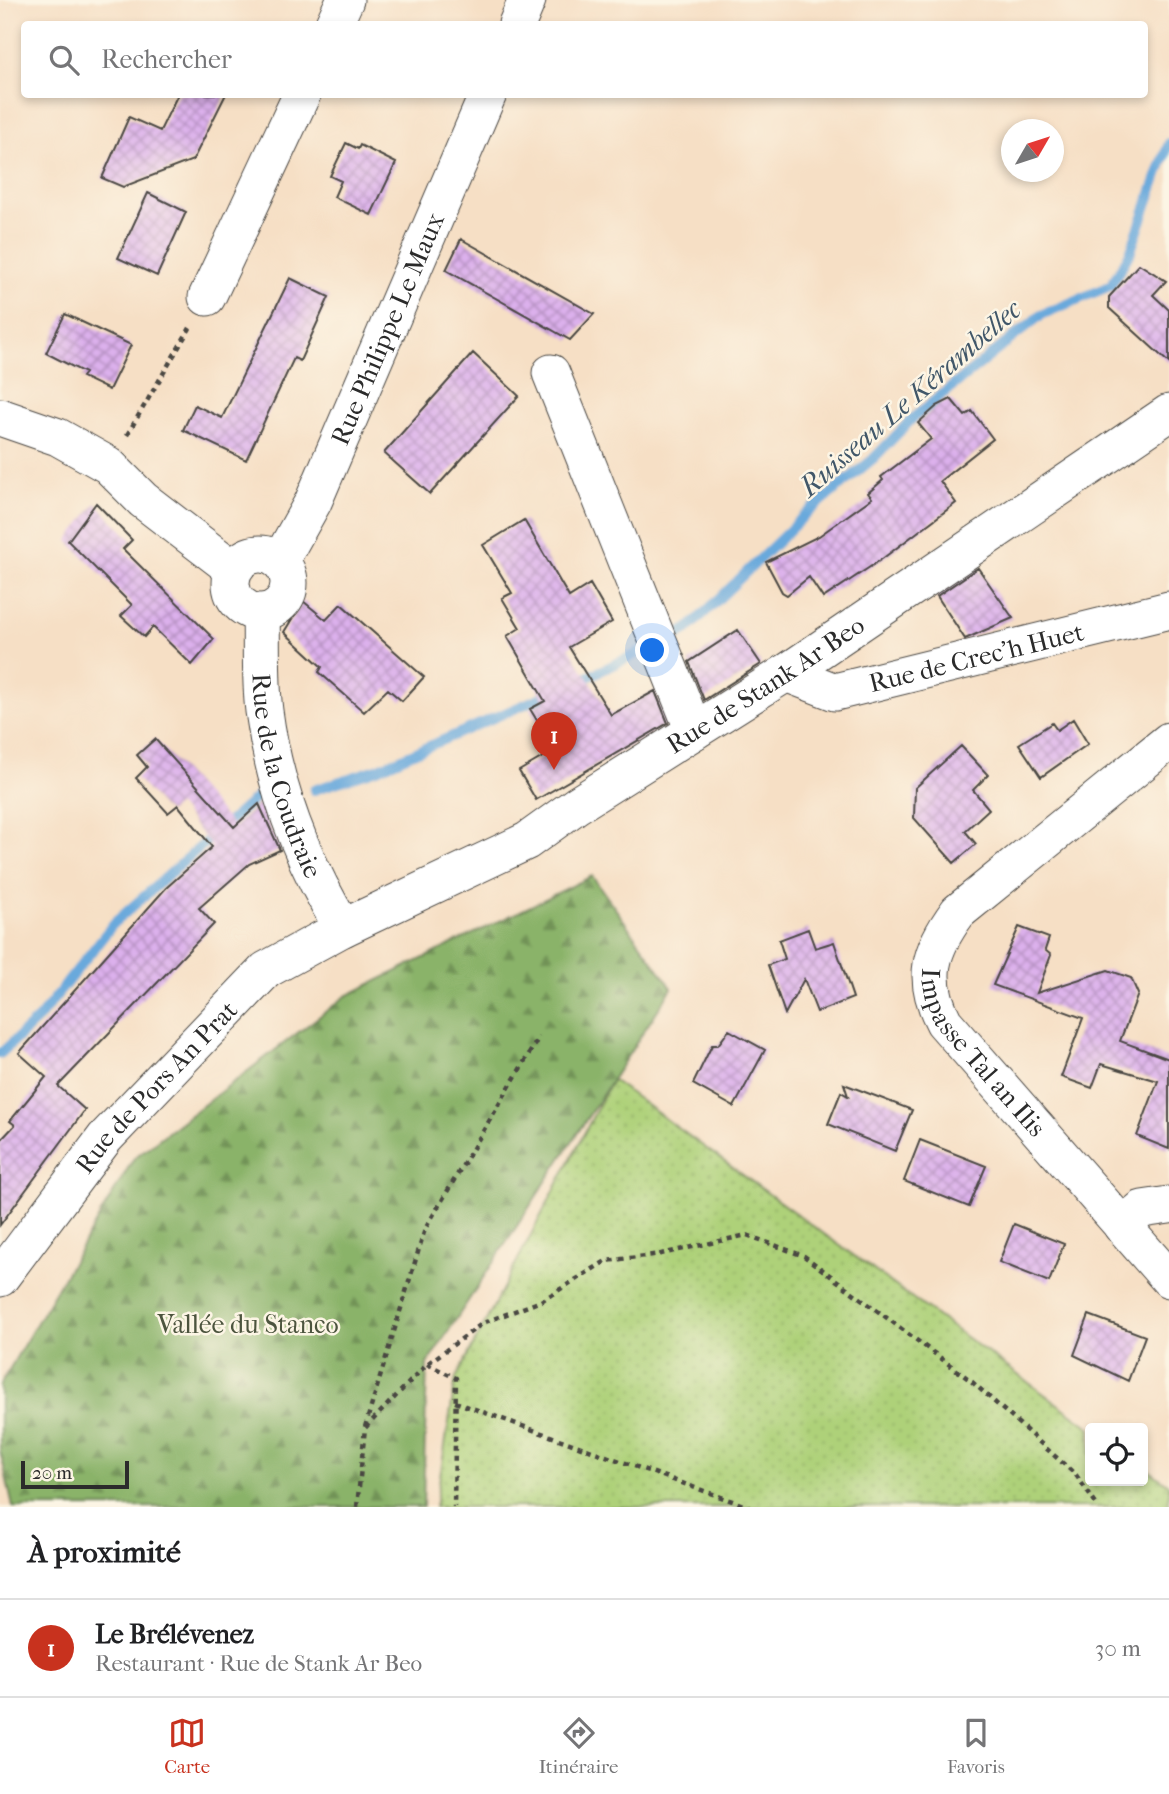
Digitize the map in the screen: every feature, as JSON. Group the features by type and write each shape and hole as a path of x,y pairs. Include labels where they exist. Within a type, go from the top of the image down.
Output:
{"street":[{"path":"335,21 345,0"},
{"path":"518,21 527,0"},
{"path":"207,297 300,98"},
{"name":"Rue Philippe Le Maux","path":"280,561 313,502 486,98"},
{"path":"551,373 694,731"},
{"name":"Rue de Stank Ar Beo","path":"343,928 527,841 577,805 786,673 1169,413"},
{"path":"0,417 58,437 108,465 143,500 233,569"},
{"path":"264,553 280,561 289,576 288,593 277,608 261,613 241,607 230,589 233,569 246,556 264,553"},
{"name":"Rue de Crec'h Huet","path":"786,673 835,692 1169,610"},
{"name":"Rue de la Coudraie","path":"261,613 264,710 287,813 323,895 343,928"},
{"name":"Impasse Tal an Ilis","path":"1169,741 958,912 943,932 932,958 930,977 933,1001 944,1022 1169,1279"},
{"name":"Rue de Pors An Prat","path":"0,1278 105,1138 265,970 343,928"},
{"path":"1122,1226 1142,1209 1169,1205"}],"path":[{"path":"108,465 207,297"},
{"path":"357,1507 365,1428 425,1229 538,1037"},
{"path":"365,1428 427,1364 483,1323 541,1301 606,1261 661,1254 747,1235 804,1256 970,1380 1076,1475 1098,1507"},
{"path":"427,1364 456,1378 454,1507"},
{"path":"455,1402 749,1507"}],"green space":[{"name":"Vallée du Stanco","path":"592,876 672,988 427,1364 423,1507 13,1507 0,1450 0,1385 134,1158 346,996"},
{"path":"612,1080 1085,1424 1085,1486 1148,1486 1148,1470 1169,1485 1169,1507 435,1507 456,1378"}],"building":[{"path":"176,98 224,98 193,160 123,187 102,178 129,117 160,131"},
{"path":"346,143 358,149 360,145 396,163 371,215 334,197 341,181 330,176"},
{"path":"148,193 186,212 157,276 118,258"},
{"path":"461,239 594,314 570,340 446,270"},
{"path":"1139,264 1166,281 1153,295 1169,310 1169,363 1109,308 1109,297"},
{"path":"290,278 329,297 300,361 294,358 246,460 183,430 195,405 222,418"},
{"path":"65,314 131,345 109,390 82,377 85,373 46,353"},
{"path":"473,353 519,396 430,494 384,453"},
{"path":"951,399 965,416 972,411 993,439 940,481 956,503 882,559 823,598 809,577 787,595 782,592 766,562 819,536 872,498 868,493 883,480 881,477 931,439 918,423 937,406"},
{"path":"96,503 132,540 123,549 214,639 192,665 153,627 144,637 121,616 132,605 68,541"},
{"path":"524,520 569,597 590,584 612,622 569,647 611,715 655,691 668,723 536,800 519,771 555,750 530,709 545,701 507,636 520,628 502,598 512,593 483,545"},
{"path":"978,568 1013,618 965,639 937,596"},
{"path":"303,601 326,620 341,604 424,677 402,701 388,689 364,712 319,672 322,667 284,632"},
{"path":"738,630 761,664 704,700 689,662"},
{"path":"1073,719 1088,744 1041,777 1019,744 1052,723 1057,730"},
{"path":"155,739 234,827 259,804 280,850 249,864 199,908 214,924 58,1086 85,1110 0,1225 0,1141 15,1125 10,1121 46,1077 19,1053 166,888 212,847 178,805 168,813 136,778 147,767 137,755"},
{"path":"961,746 988,775 973,790 989,809 965,831 976,844 954,863 914,818 915,788"},
{"path":"1019,927 1049,938 1045,950 1051,955 1037,993 1108,970 1131,978 1138,994 1120,1041 1169,1059 1169,1149 1137,1136 1158,1081 1101,1064 1092,1088 1061,1077 1083,1018 993,985"},
{"path":"808,929 815,948 834,942 853,998 817,1012 804,979 785,1014 768,965 785,959 779,940"},
{"path":"729,1030 765,1050 734,1107 693,1084 712,1045 718,1045"},
{"path":"844,1084 912,1110 895,1151 828,1124 841,1092 848,1096"},
{"path":"920,1140 986,1166 969,1207 904,1181"},
{"path":"1014,1224 1064,1244 1049,1282 999,1262"},
{"path":"1089,1315 1145,1336 1128,1381 1074,1355"}],"waterway":[{"name":"Ruisseau Le Kérambellec","path":"667,640 688,629 805,515 873,459 913,418 1041,315 1110,286 1130,253 1169,143"},
{"name":"Ruisseau Le Kérambellec","path":"577,682 653,646"},
{"name":"Ruisseau Le Kérambellec","path":"314,790 377,769 555,691"},
{"name":"Ruisseau Le Kérambellec","path":"0,1054 39,1018 114,923 259,795"}],"place":[{"name":"Le Brélévenez","path":"554,770"}]}
